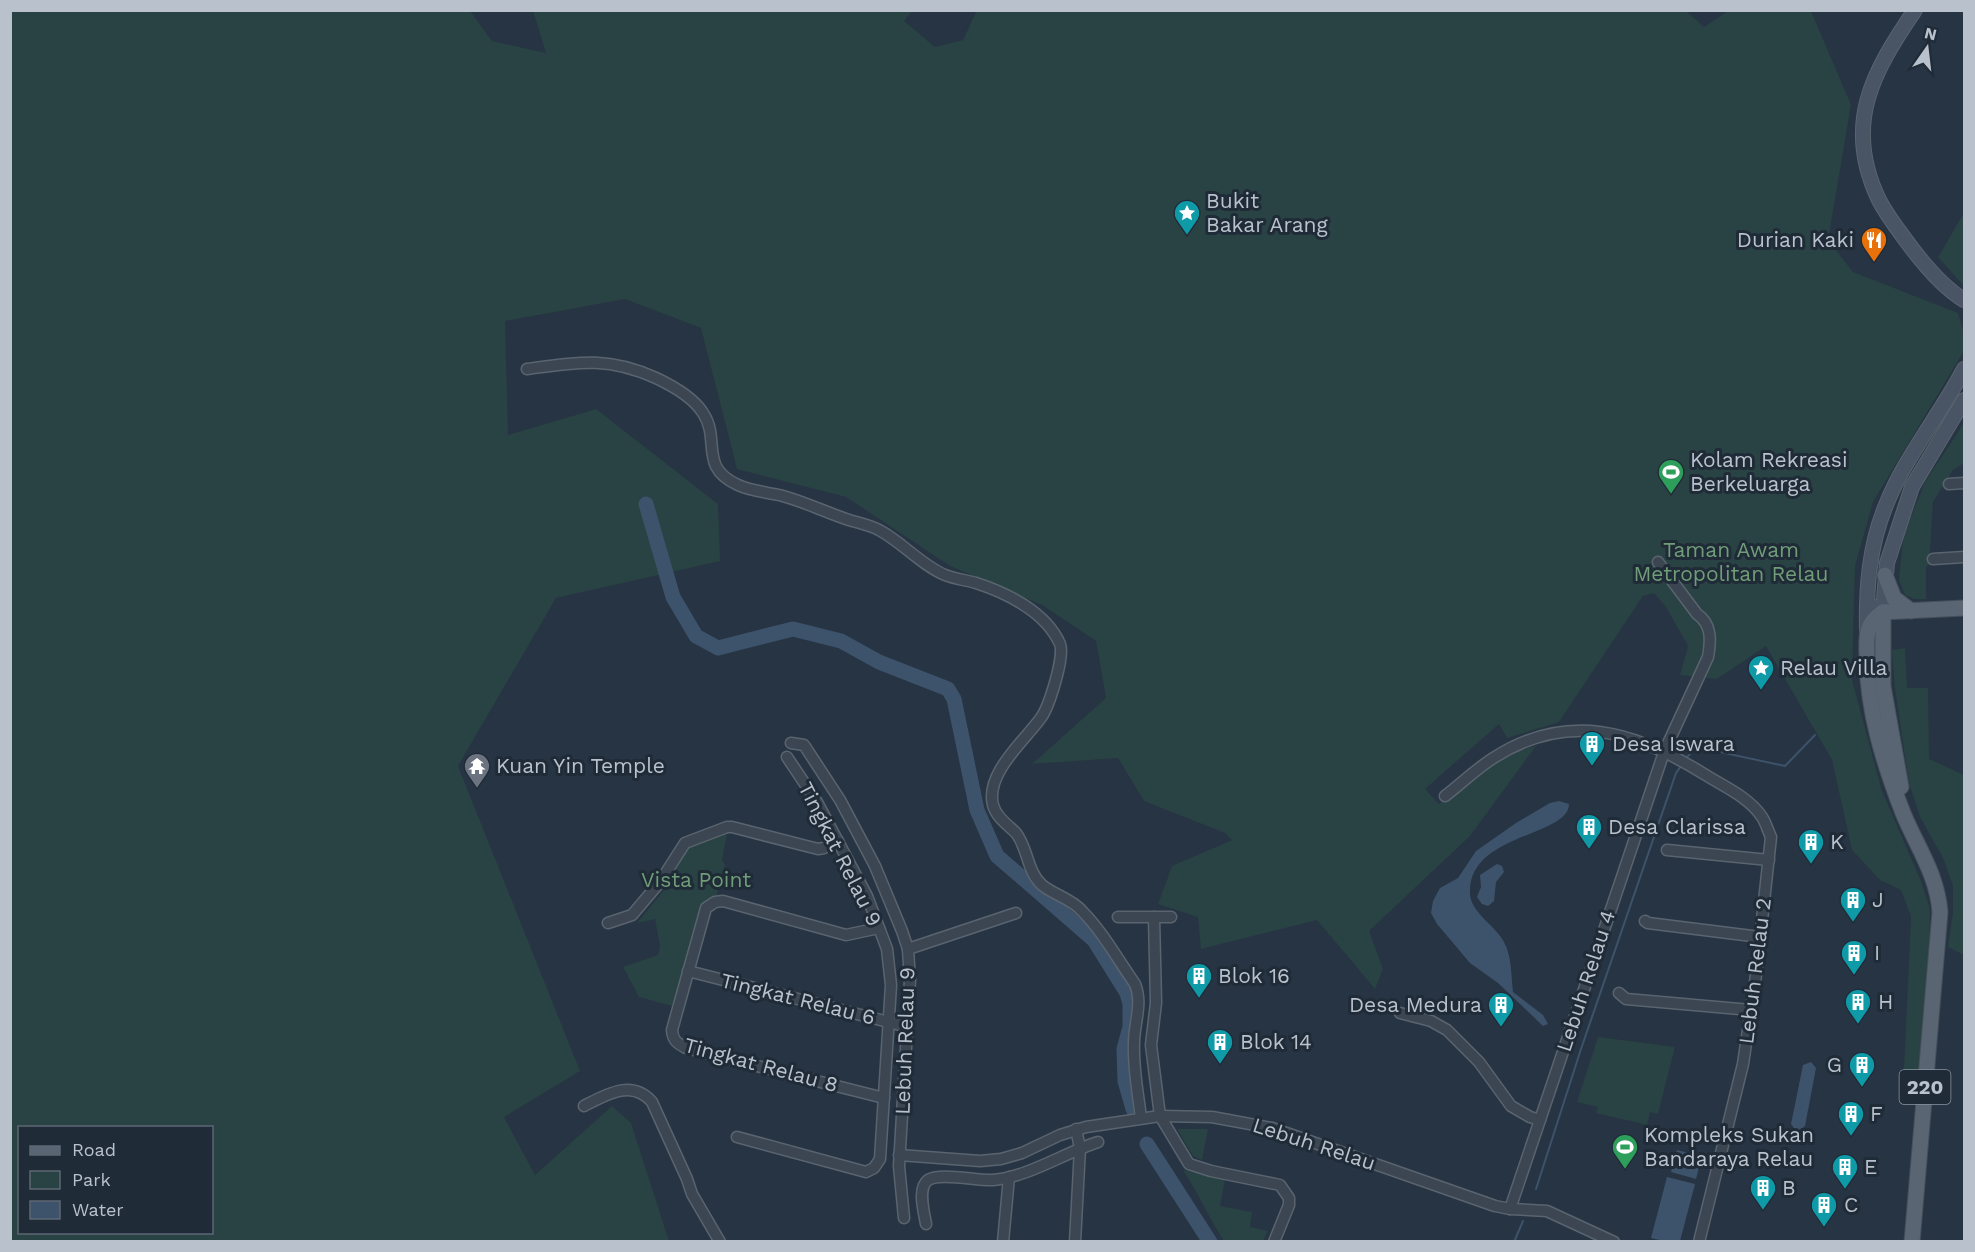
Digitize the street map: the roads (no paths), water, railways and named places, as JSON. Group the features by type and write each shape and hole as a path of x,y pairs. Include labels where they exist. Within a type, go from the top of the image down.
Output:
{"main road":[{"path":"1915,10 1885,57 1869,92 1864,114 1865,160 1880,203 1923,262 1963,301"},
{"name":"220","path":"1912,1242 1940,912 1934,879 1903,812 1882,754 1868,688 1867,585 1871,554 1886,503 1965,369"},
{"name":"220","path":"1903,812 1900,776 1883,686 1885,575 1892,544 1912,487 1965,400"},
{"path":"1885,575 1894,598 1911,611"},
{"path":"1867,585 1872,604 1883,612 1965,608"},
{"path":"1882,647 1898,621 1911,611"},
{"path":"1866,633 1874,620 1883,612"}],"street":[{"path":"527,369 580,361 600,362 627,367 655,378 680,391 703,413 708,423 715,467 729,480 753,490 795,499 879,530 944,575 977,583 1007,596 1040,616 1050,627 1060,644 1061,663 1044,713 1014,750 995,779 992,802 1007,826 1017,835 1035,877 1043,886 1081,909 1135,984 1139,994 1139,1004 1134,1063 1141,1118"},
{"path":"1950,484 1965,483"},
{"path":"1933,559 1965,557"},
{"name":"Lebuh Relau 4","path":"1510,1209 1664,752 1698,681 1710,645 1709,630 1705,619 1697,614 1658,562"},
{"name":"Lebuh Relau 2","path":"1445,796 1493,758 1521,743 1539,736 1576,729 1596,730 1627,736 1685,763 1751,803 1762,817 1771,837 1743,1064 1699,1242"},
{"name":"Lebuh Relau 9","path":"791,743 804,745 840,800 875,866 908,949 910,964 908,1027 899,1155 904,1218"},
{"name":"Tingkat Relau 9","path":"737,1137 866,1172 874,1168 880,1159 891,985 887,949 867,896 817,802 787,757"},
{"path":"608,923 632,915 660,882 685,843 727,827 732,826 818,849 838,841"},
{"path":"1667,850 1769,860"},
{"path":"688,971 706,908 715,902 723,901 846,934 879,928"},
{"path":"908,949 1016,913"},
{"path":"1118,916 1171,917"},
{"path":"1154,917 1156,1003 1151,1045 1160,1116 1189,1164 1211,1172 1280,1185 1289,1198 1289,1205 1274,1242"},
{"path":"1645,921 1760,937"},
{"name":"Tingkat Relau 6","path":"688,971 908,1027"},
{"name":"Tingkat Relau 8","path":"688,971 672,1030 672,1037 677,1043 686,1048 884,1098"},
{"path":"1619,993 1626,999 1751,1010"},
{"path":"1400,1013 1431,1022 1447,1030 1479,1062 1511,1106 1540,1120"},
{"path":"584,1106 609,1093 622,1090 636,1090 645,1094 652,1102 692,1194 720,1242"},
{"name":"Lebuh Relau","path":"899,1155 980,1161 1001,1159 1022,1153 1076,1129 1160,1116 1212,1117 1272,1128 1480,1201 1510,1209 1547,1211 1614,1242"},
{"path":"1075,1242 1080,1148 1076,1129"},
{"path":"926,1224 923,1190 927,1181 935,1177 982,1180 1009,1177 1098,1142"},
{"path":"1002,1242 1009,1177"}],"water":[{"path":"1559,801 1569,804 1565,815 1553,823 1500,847 1484,859 1473,874 1470,894 1471,901 1479,913 1500,936 1507,948 1513,992 1543,1015 1548,1024 1543,1026 1498,983 1470,963 1437,924 1431,913 1433,901 1440,888 1458,878 1476,851 1516,823 1550,803"},
{"path":"1497,864 1502,866 1504,872 1496,882 1494,901 1488,906 1482,904 1477,897 1481,887 1480,875"},
{"path":"1811,1062 1816,1068 1805,1126 1797,1132 1791,1124 1803,1065"},
{"path":"1677,1150 1702,1156 1696,1179 1671,1172"},
{"path":"1667,1177 1695,1184 1680,1241 1651,1238"}],"waterway":[{"path":"646,504 673,597 696,636 718,648 793,629 841,641 879,662 948,689 954,699 977,810 997,856 1094,940 1127,993 1130,1004 1130,1027 1124,1049 1125,1081 1133,1109"},
{"path":"1685,759 1697,747 1785,766 1815,735"},
{"path":"1536,1189 1581,1049 1676,773 1681,766"},
{"path":"1147,1144 1210,1242"},
{"path":"1514,1242 1523,1221"}],"place":[{"name":"Bukit Bakar Arang","path":"1187,236"},
{"name":"Durian Kaki","path":"1874,263"},
{"name":"Kolam Rekreasi Berkeluarga","path":"1671,495"},
{"name":"Relau Villa","path":"1761,691"},
{"name":"Desa Iswara","path":"1592,767"},
{"name":"Kuan Yin Temple","path":"477,789"},
{"name":"Desa Clarissa","path":"1589,850"},
{"name":"K","path":"1811,865"},
{"name":"J","path":"1853,923"},
{"name":"I","path":"1854,976"},
{"name":"Blok 16","path":"1199,999"},
{"name":"H","path":"1858,1025"},
{"name":"Desa Medura","path":"1501,1028"},
{"name":"Blok 14","path":"1220,1065"},
{"name":"G","path":"1862,1088"},
{"name":"F","path":"1851,1137"},
{"name":"Kompleks Sukan Bandaraya Relau","path":"1625,1170"},
{"name":"E","path":"1845,1190"},
{"name":"B","path":"1763,1211"},
{"name":"C","path":"1824,1228"}],"park label":[{"name":"Taman Awam Metropolitan Relau","path":"1731,562"},
{"name":"Vista Point","path":"696,880"}]}
